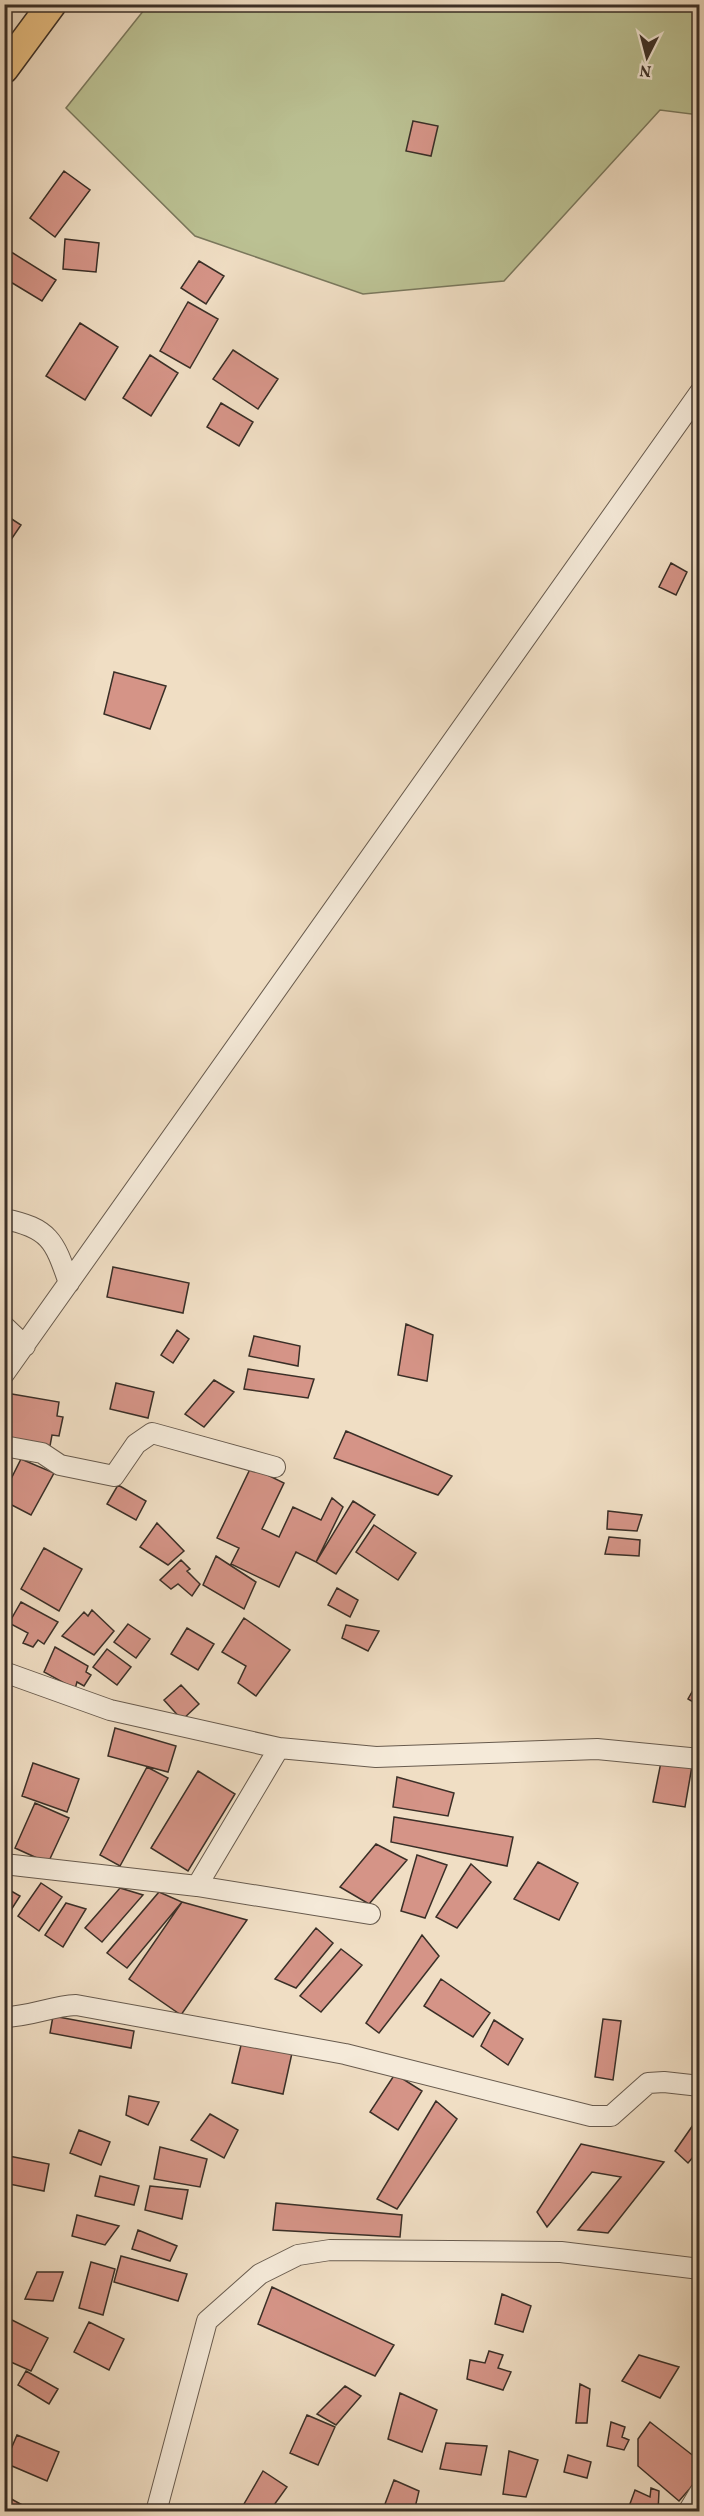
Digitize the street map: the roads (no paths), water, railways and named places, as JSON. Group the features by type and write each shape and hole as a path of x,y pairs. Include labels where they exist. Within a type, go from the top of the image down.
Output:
{"highway":[{"path":"4,69 52,4"}],"street":[{"path":"4,1374 699,392"},
{"path":"4,1219 41,1231 56,1245 69,1283"},
{"path":"4,1326 25,1346"},
{"path":"4,1446 42,1453 60,1465 114,1476 136,1444 152,1433 275,1467"},
{"path":"4,1672 110,1710 279,1748 376,1757 597,1749 699,1759"},
{"path":"197,1886 279,1748"},
{"path":"4,1864 197,1886 370,1914"},
{"path":"4,2017 26,2017 56,2006 76,2005 345,2054 591,2116 611,2116 648,2083 664,2082 699,2086"},
{"path":"156,2511 207,2321 260,2274 298,2255 330,2250 561,2252 699,2270"},
{"path":"688,2511 699,2492"}]}
